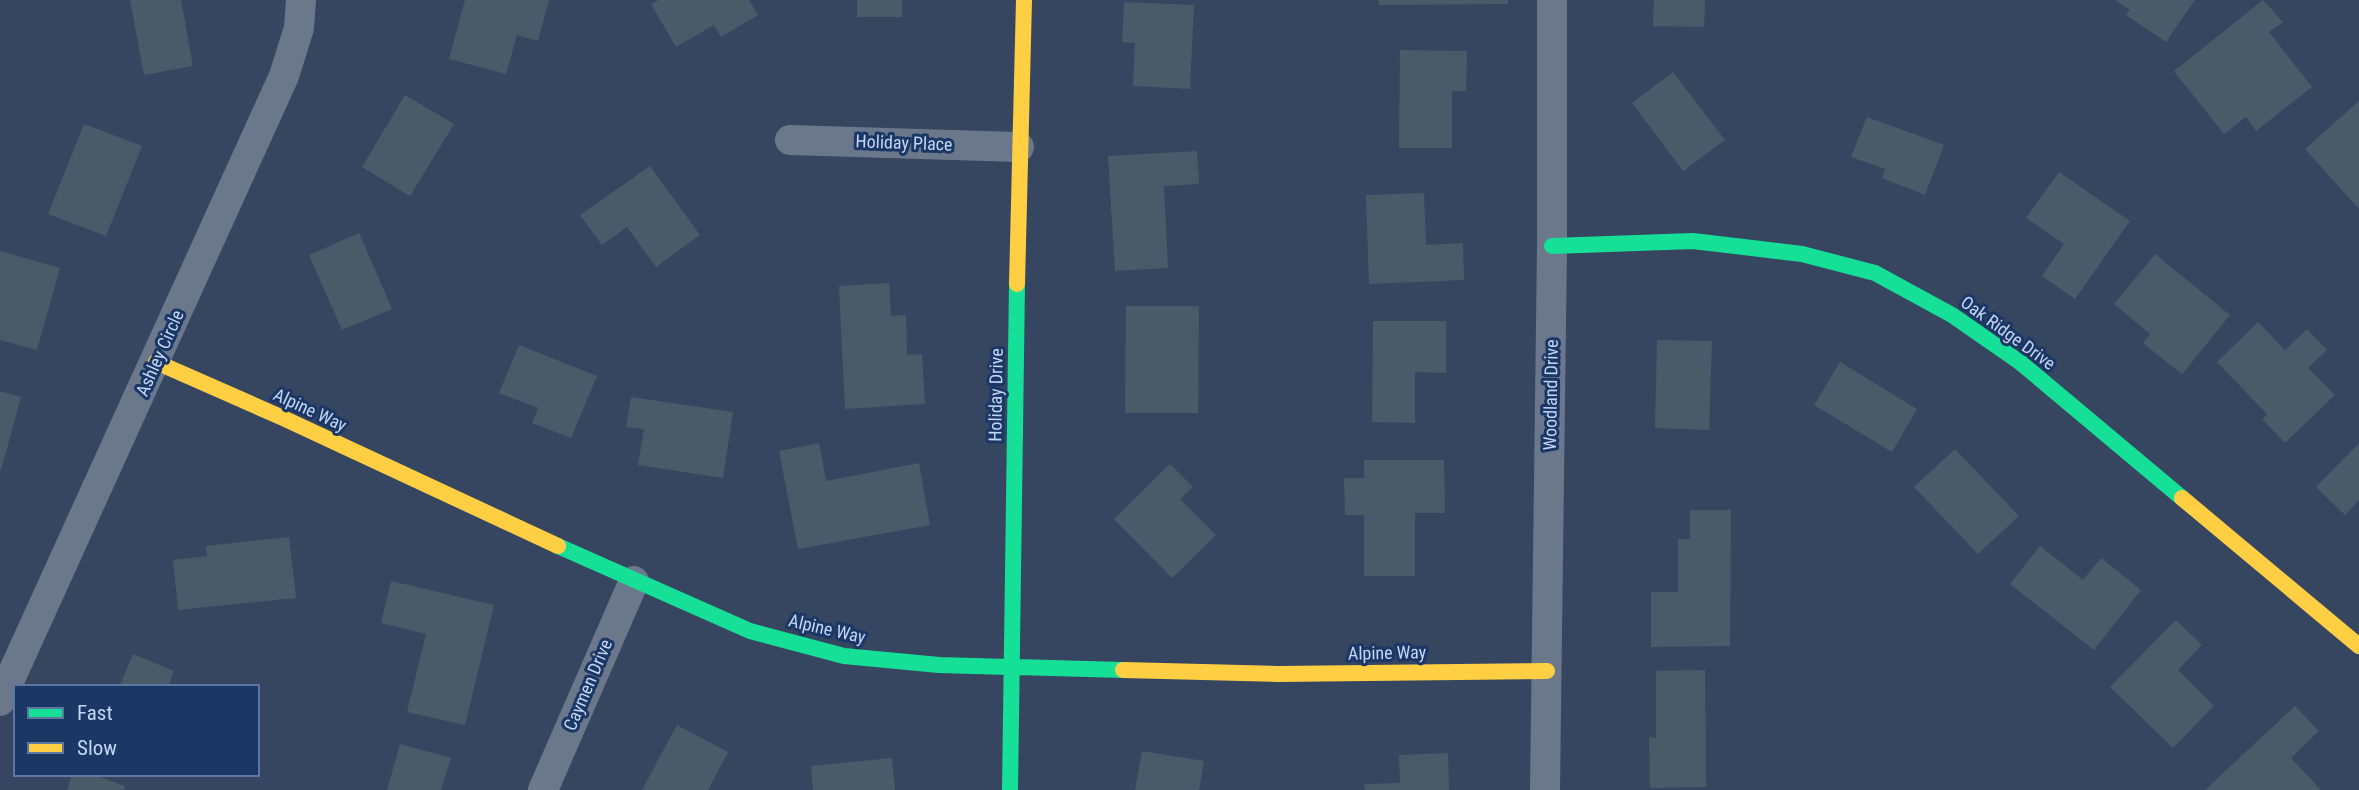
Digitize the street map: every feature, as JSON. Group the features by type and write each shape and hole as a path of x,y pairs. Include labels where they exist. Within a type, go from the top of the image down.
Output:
{"street":[{"name":"Ashley Circle","path":"0,701 284,76 299,28 301,0"},
{"name":"Holiday Drive","path":"1010,790 1018,147 1024,0"},
{"name":"Woodland Drive","path":"1545,790 1552,246 1552,0"},
{"name":"Holiday Place","path":"790,140 1018,147"},
{"name":"Oak Ridge Drive","path":"1552,246 1693,241 1801,254 1875,273 1952,315 2021,363 2359,646"},
{"name":"Alpine Way","path":"156,362 634,581 750,631 844,656 940,665 1278,674 1547,671"},
{"name":"Caymen Drive","path":"543,790 634,581"}],"building":[{"path":"130,0 181,0 193,66 144,75"},
{"path":"465,0 549,0 538,41 517,35 506,74 449,59"},
{"path":"659,0 749,0 758,15 721,37 714,25 676,47 651,4"},
{"path":"857,0 902,0 902,17 857,17"},
{"path":"1379,0 1508,0 1508,4 1379,5"},
{"path":"1654,0 1705,0 1704,27 1653,26"},
{"path":"2115,0 2195,0 2166,42 2126,15 2130,10"},
{"path":"2263,0 2283,22 2269,32 2312,87 2256,131 2246,117 2224,134 2174,71"},
{"path":"1124,2 1194,5 1190,89 1133,86 1135,43 1122,42"},
{"path":"1400,50 1467,51 1466,91 1452,91 1452,148 1399,148"},
{"path":"1673,72 1725,140 1683,171 1632,103"},
{"path":"405,95 454,124 410,196 362,167"},
{"path":"2359,101 2359,209 2305,149"},
{"path":"1867,117 1944,145 1925,195 1882,178 1885,169 1851,157"},
{"path":"84,124 142,146 106,236 48,214"},
{"path":"1197,151 1199,184 1164,186 1168,268 1115,271 1108,156"},
{"path":"650,166 700,235 656,267 627,227 602,245 580,215"},
{"path":"2059,172 2130,221 2075,299 2042,276 2064,244 2026,218"},
{"path":"1424,193 1426,245 1463,243 1464,280 1369,284 1366,195"},
{"path":"359,233 392,309 342,330 309,255"},
{"path":"0,251 60,268 37,350 0,340"},
{"path":"2155,254 2230,315 2182,374 2143,343 2150,334 2114,304"},
{"path":"889,283 891,316 906,315 907,355 922,354 925,404 845,409 839,286"},
{"path":"1126,306 1199,306 1198,413 1125,413"},
{"path":"1373,321 1446,321 1446,373 1415,372 1415,423 1372,422"},
{"path":"2258,322 2285,350 2307,329 2327,350 2308,368 2335,395 2285,443 2262,419 2267,414 2217,362"},
{"path":"1657,340 1712,341 1709,430 1655,428"},
{"path":"519,345 597,376 571,438 532,423 538,408 499,393"},
{"path":"1840,362 1917,409 1892,452 1814,405"},
{"path":"0,391 21,397 1,470 0,470"},
{"path":"631,397 733,412 723,478 638,465 644,429 626,427"},
{"path":"819,443 826,481 919,463 930,525 798,549 779,451"},
{"path":"2359,443 2359,500 2345,515 2316,487"},
{"path":"1955,449 2019,516 1978,554 1914,487"},
{"path":"1364,460 1444,460 1445,513 1415,513 1415,576 1364,576 1364,515 1345,515 1344,478 1364,478"},
{"path":"1170,464 1193,487 1180,499 1216,535 1172,578 1114,519"},
{"path":"1690,510 1731,510 1730,646 1651,647 1651,592 1678,592 1678,539 1690,539"},
{"path":"289,537 296,598 178,610 173,560 207,556 206,546"},
{"path":"2040,546 2083,580 2101,558 2141,590 2094,650 2010,584"},
{"path":"391,581 494,605 465,725 407,712 426,634 381,623"},
{"path":"2176,620 2202,645 2178,670 2214,706 2173,748 2110,687"},
{"path":"133,654 174,671 169,685 120,685"},
{"path":"1705,670 1706,787 1650,788 1649,737 1656,738 1656,671"},
{"path":"2295,706 2319,731 2291,758 2321,790 2205,790"},
{"path":"677,725 728,752 708,790 642,790"},
{"path":"400,744 451,758 441,790 387,790"},
{"path":"1142,751 1204,761 1199,790 1135,790"},
{"path":"1448,753 1449,790 1365,790 1364,784 1400,783 1399,755"},
{"path":"892,758 895,790 813,790 811,766"},
{"path":"71,776 97,776 125,786 124,790 67,790"}],"traffic: fast":[{"path":"1552,246 1693,241 1802,254 1875,273 1952,315 2021,363 2182,498"},
{"path":"1010,790 1017,284"},
{"path":"558,546 750,631 844,656 939,665 1123,670"}],"traffic: slow":[{"path":"1017,284 1024,0"},
{"path":"156,362 558,546"},
{"path":"2182,498 2359,646"},
{"path":"1123,670 1278,674 1547,671"}]}
